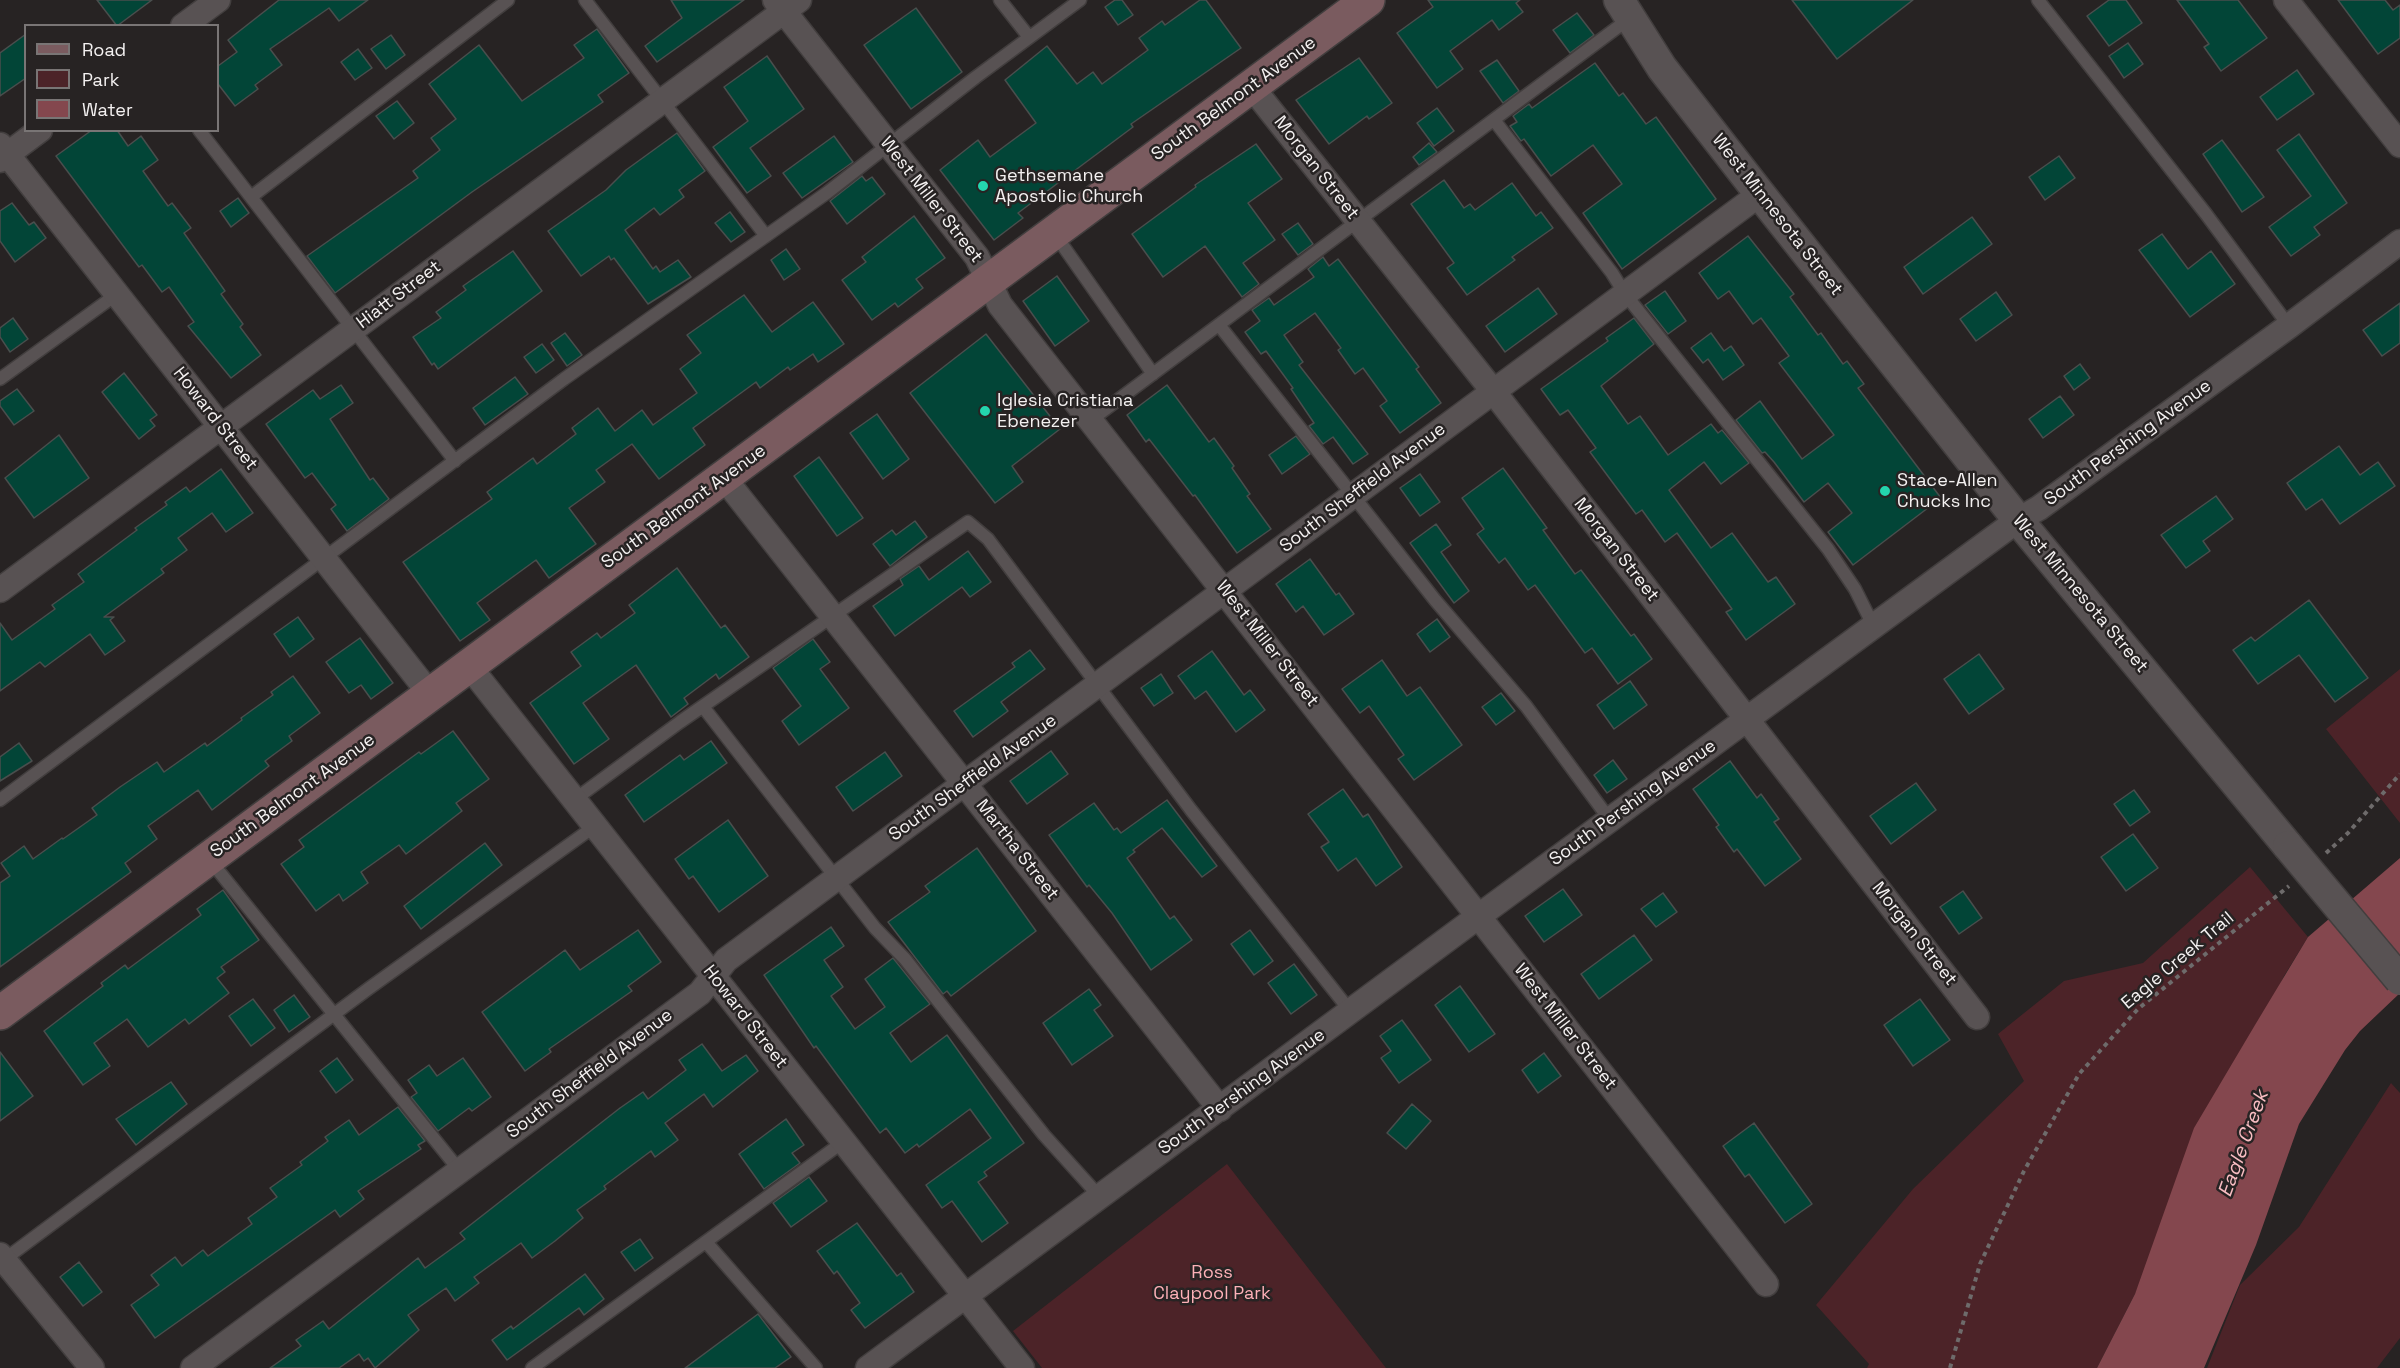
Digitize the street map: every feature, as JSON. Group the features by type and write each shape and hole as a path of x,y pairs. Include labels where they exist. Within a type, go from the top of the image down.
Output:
{"main road":[{"name":"South Belmont Avenue","path":"0,1013 1368,0"}],"street":[{"path":"186,24 218,0"},
{"path":"2286,0 2400,145"},
{"name":"Hiatt Street","path":"0,590 663,100 786,4"},
{"name":"West Miller Street","path":"786,4 888,144 977,257 1000,305 1766,1284"},
{"name":"West Minnesota Street","path":"1624,9 1662,68 2018,520 2400,980"},
{"name":"Morgan Street","path":"1251,86 1493,391 1977,1017"},
{"path":"2,153 37,132"},
{"name":"Howard Street","path":"2,153 117,294 430,694"},
{"name":"South Sheffield Avenue","path":"194,1368 700,993 726,960 1760,194"},
{"name":"South Pershing Avenue","path":"868,1368 2018,520 2039,508 2400,242"},
{"name":"Martha Street","path":"724,478 1220,1109"},
{"name":"Howard Street","path":"469,666 1022,1368"},
{"path":"1,1259 92,1368"}],"lane":[{"path":"251,197 508,0"},
{"path":"585,0 766,236"},
{"path":"1000,0 1029,37"},
{"path":"0,800 564,379 828,192 888,144 1080,0"},
{"path":"2038,0 2206,214 2289,326"},
{"path":"1091,420 1494,120 1624,9"},
{"path":"1494,120 1612,273 1625,294 1828,549 1855,589 1874,627"},
{"path":"201,132 455,461"},
{"path":"1053,232 1153,374"},
{"path":"0,379 117,294"},
{"path":"1219,325 1435,600 1526,706 1610,820"},
{"path":"574,800 968,522 988,538 1191,810 1351,1012"},
{"path":"704,708 1023,1110 1100,1197"},
{"path":"1,1259 334,1014 595,826"},
{"path":"208,858 460,1171"},
{"path":"532,1368 843,1142"},
{"path":"706,1242 816,1368"}],"path":[{"path":"2323,856 2348,833 2400,774"},
{"name":"Eagle Creek Trail","path":"1950,1368 1980,1264 2024,1171 2079,1074 2138,1010 2297,878"}],"green space":[{"path":"2400,669 2400,823 2326,729"},
{"path":"2250,867 2308,937 2284,976 2135,1294 2097,1368 1867,1368 1869,1364 1816,1305 1913,1189 2024,1081 1998,1034 2064,981 2143,963"},
{"path":"2391,1083 2400,1093 2400,1338 2377,1368 2207,1368 2240,1285 2299,1227"},
{"name":"Ross Claypool Park","path":"1227,1164 1386,1368 1042,1368 1013,1331"}],"water":[{"name":"Eagle Creek","path":"2400,858 2400,993 2360,1031 2345,1050 2299,1124 2256,1245 2204,1368 2097,1368 2135,1294 2194,1128 2255,1025 2308,937"}],"building":[{"path":"97,0 152,0 120,24 115,24"},
{"path":"279,0 368,0 339,21 329,8 270,49 282,65 255,85 258,89 235,106 219,85 219,65 237,52 228,40"},
{"path":"671,0 744,0 657,62 645,46 682,18"},
{"path":"1115,0 1122,0 1133,15 1118,25 1105,7"},
{"path":"1200,0 1206,0 1241,48 1131,124 1133,127 1018,213 1023,218 994,240 940,170 978,140 990,157 1036,123 1005,80 1047,46 1077,84 1093,72 1102,84 1148,50 1139,38 1162,21 1165,25"},
{"path":"1428,0 1520,0 1516,3 1523,12 1499,30 1492,20 1450,51 1463,69 1437,88 1397,33 1433,7"},
{"path":"1792,0 1913,0 1837,59"},
{"path":"2109,0 2126,0 2142,23 2109,46 2087,16"},
{"path":"2177,0 2238,0 2267,38 2221,71 2204,47 2209,44"},
{"path":"2338,0 2385,0 2393,10 2400,5 2400,38 2378,54"},
{"path":"916,8 962,72 911,109 864,45"},
{"path":"1577,13 1594,35 1570,53 1553,30"},
{"path":"597,29 629,73 598,95 603,102 472,192 335,293 307,256 418,178 413,171 440,150 431,138 456,119 429,84 479,45 522,101 584,58 574,45"},
{"path":"24,35 24,79 0,96 0,53"},
{"path":"391,35 405,55 386,69 371,49"},
{"path":"2128,43 2143,64 2124,78 2109,56"},
{"path":"358,49 372,68 355,80 341,62"},
{"path":"767,56 804,109 750,148 771,176 747,193 713,147 748,121 724,87"},
{"path":"1359,58 1392,103 1369,119 1367,116 1329,144 1296,100"},
{"path":"1497,60 1519,91 1503,103 1480,71"},
{"path":"1595,63 1619,96 1623,93 1646,124 1656,117 1716,199 1622,269 1583,213 1622,184 1593,145 1551,176 1524,139 1521,141 1510,126 1517,122 1513,116 1529,104 1532,108"},
{"path":"2297,70 2314,94 2277,120 2260,97"},
{"path":"397,101 414,123 394,139 376,116"},
{"path":"1437,108 1454,131 1434,146 1417,123"},
{"path":"89,132 118,132 128,146 141,136 158,160 143,171 168,206 172,203 191,228 184,233 225,291 221,294 243,324 240,327 261,355 231,378 188,326 194,322 169,287 162,292 142,265 139,267 56,156"},
{"path":"677,133 705,171 679,190 684,197 660,215 654,208 625,230 653,269 656,266 660,272 678,260 691,277 648,304 614,258 611,260 609,256 581,276 548,231 606,190 626,170"},
{"path":"2299,134 2347,203 2314,227 2320,235 2291,256 2269,227 2311,196 2277,150"},
{"path":"834,136 853,162 802,198 783,173"},
{"path":"2222,140 2264,197 2242,212 2203,154"},
{"path":"1429,143 1437,152 1419,165 1413,157"},
{"path":"1256,144 1282,179 1248,203 1275,240 1243,263 1259,284 1242,297 1205,246 1163,277 1132,234 1196,187 1195,185"},
{"path":"2059,156 2075,178 2045,200 2029,177"},
{"path":"862,176 866,181 872,177 885,194 847,224 830,201"},
{"path":"1444,180 1464,208 1470,204 1475,210 1512,183 1536,216 1541,212 1553,228 1512,257 1515,260 1467,295 1447,268 1454,263 1411,204"},
{"path":"238,198 249,213 231,227 220,211"},
{"path":"12,203 29,225 34,222 46,238 15,262 0,241 0,211"},
{"path":"730,212 745,232 731,242 715,223"},
{"path":"914,216 945,258 916,279 923,288 898,307 895,303 872,320 842,280 866,262 862,257"},
{"path":"1972,217 1992,244 1923,294 1904,267"},
{"path":"1298,223 1313,244 1298,255 1282,234"},
{"path":"2162,234 2188,269 2211,251 2235,284 2190,317 2139,250"},
{"path":"1748,236 1794,294 1790,297 1818,335 1821,333 1843,364 1847,361 1864,384 1858,388 1941,498 1853,565 1828,532 1852,513 1828,483 1804,502 1774,462 1765,452 1762,453 1736,420 1760,401 1802,459 1834,435 1779,363 1789,356 1761,318 1753,324 1729,291 1718,299 1699,273"},
{"path":"786,249 800,269 784,280 771,260"},
{"path":"513,251 542,291 438,369 434,363 432,365 413,337 441,318 436,312 466,290 463,286"},
{"path":"1323,257 1329,266 1338,259 1419,367 1416,369 1441,403 1400,433 1380,406 1387,401 1363,368 1355,374 1338,350 1341,348 1315,313 1284,335 1303,362 1299,365 1368,454 1353,464 1333,437 1323,444 1309,426 1314,423 1291,389 1293,388 1266,351 1261,354 1245,332 1260,321 1252,310 1269,298 1274,305 1314,277 1308,269"},
{"path":"1057,276 1089,321 1055,346 1023,301"},
{"path":"1538,288 1557,314 1505,352 1486,326"},
{"path":"1665,291 1686,321 1668,334 1645,305"},
{"path":"1996,292 2012,315 1976,341 1960,319"},
{"path":"744,295 772,332 813,302 844,344 818,362 813,354 790,370 788,367 760,388 756,382 693,428 705,445 659,479 632,444 596,470 605,482 569,508 596,544 549,578 536,560 477,603 490,620 460,641 403,562 492,499 487,492 533,458 537,464 576,434 572,428 598,408 615,431 642,410 653,425 697,393 680,369 701,353 687,335"},
{"path":"2400,303 2400,343 2382,356 2363,330"},
{"path":"13,318 28,339 10,352 0,337 0,328"},
{"path":"1634,318 1654,344 1601,386 1628,424 1640,416 1668,455 1711,424 1718,433 1722,430 1749,463 1721,484 1704,462 1669,490 1711,548 1732,533 1768,582 1776,577 1795,604 1746,640 1726,612 1732,609 1677,533 1665,542 1642,510 1636,514 1590,452 1596,448 1568,410 1560,415 1541,389 1608,341 1606,338"},
{"path":"565,333 582,355 567,366 551,343"},
{"path":"1711,333 1724,351 1731,346 1744,365 1723,380 1708,359 1703,363 1691,348"},
{"name":"Iglesia Cristiana Ebenezer","path":"986,334 1060,429 1012,466 1023,482 995,503 910,393"},
{"path":"542,344 554,360 536,373 524,357"},
{"path":"2080,364 2090,378 2074,390 2064,376"},
{"path":"124,373 157,415 150,420 155,426 139,439 102,392"},
{"path":"515,377 528,394 485,425 473,408"},
{"path":"341,385 353,403 330,419 370,480 373,478 389,499 347,531 331,509 336,505 312,473 305,478 266,424 313,390 320,399"},
{"path":"1167,385 1209,442 1214,438 1250,494 1247,496 1271,529 1237,553 1195,495 1193,496 1149,439 1146,442 1127,415"},
{"path":"17,389 34,411 14,425 0,406 0,401"},
{"path":"2060,396 2074,415 2043,438 2029,419"},
{"path":"877,414 909,459 883,479 850,433"},
{"path":"59,435 89,478 34,518 5,478"},
{"path":"1296,436 1310,454 1282,474 1269,455"},
{"path":"2339,446 2360,475 2378,462 2395,486 2340,524 2322,499 2306,510 2287,483"},
{"path":"819,457 863,518 837,536 794,476"},
{"path":"1503,468 1547,528 1543,530 1575,574 1581,570 1631,636 1634,634 1652,659 1618,684 1592,648 1585,653 1535,585 1528,590 1505,558 1499,563 1477,534 1484,529 1462,498"},
{"path":"221,469 253,513 226,532 212,513 178,538 187,550 161,569 164,573 104,617 114,617 110,620 125,641 105,655 90,634 45,667 40,662 0,691 0,623 12,640 55,609 52,605 84,582 78,574 137,530 135,528 167,505 165,502 186,487 190,492"},
{"path":"1420,474 1440,502 1420,516 1400,488"},
{"path":"2216,496 2233,519 2203,541 2210,551 2186,568 2161,535"},
{"path":"915,521 927,537 890,566 873,544 892,530 896,535"},
{"path":"1436,524 1451,545 1441,552 1469,591 1454,603 1410,543"},
{"path":"968,551 991,582 970,597 962,587 895,636 873,606 903,585 900,579 919,566 929,580"},
{"path":"1310,559 1336,595 1339,593 1354,614 1324,635 1303,606 1296,612 1276,584"},
{"path":"677,568 721,628 725,625 749,657 719,679 716,674 684,698 688,704 671,717 636,665 583,703 609,739 574,764 530,703 581,666 571,652 597,633 601,638 635,613 629,605"},
{"path":"2309,600 2368,678 2335,702 2299,655 2258,684 2233,650 2251,637 2255,641"},
{"path":"298,617 314,639 290,657 274,634"},
{"path":"1437,619 1450,637 1430,652 1417,634"},
{"path":"360,638 393,683 371,699 361,685 349,693 326,662"},
{"path":"813,639 830,662 820,669 849,708 799,745 782,721 801,706 773,668"},
{"path":"1030,650 1045,669 1001,702 1008,711 973,737 954,711 1015,667 1012,663"},
{"path":"1212,651 1244,695 1250,690 1265,710 1236,732 1206,691 1195,699 1178,676"},
{"path":"1979,654 2004,689 1969,714 1944,679"},
{"path":"1382,660 1407,696 1420,687 1462,745 1414,780 1398,759 1404,755 1369,706 1360,713 1342,689"},
{"path":"1161,674 1173,693 1154,706 1141,688"},
{"path":"293,676 320,713 289,736 292,741 265,761 269,766 212,810 198,790 148,826 157,839 125,863 131,872 0,967 0,883 10,876 1,863 24,846 33,859 97,815 92,808 120,787 157,762 164,772 205,743 207,746 273,695 271,692"},
{"path":"1630,681 1647,705 1614,729 1597,705"},
{"path":"1501,693 1515,711 1496,725 1482,707"},
{"path":"453,731 489,779 456,803 462,811 431,835 406,854 399,845 361,872 368,883 343,901 339,894 316,911 281,864 304,847 299,840 419,752 421,754"},
{"path":"711,741 727,763 644,822 625,795 680,755 684,760"},
{"path":"19,743 32,761 0,781 0,757"},
{"path":"1051,751 1068,774 1027,804 1010,781"},
{"path":"885,752 902,776 853,811 836,787"},
{"path":"1613,760 1627,779 1607,793 1594,775"},
{"path":"1730,761 1757,798 1761,794 1779,819 1774,822 1801,859 1765,886 1737,849 1734,852 1716,827 1719,825 1693,789"},
{"path":"1916,783 1936,810 1891,844 1870,816"},
{"path":"1343,789 1363,817 1368,814 1402,867 1376,886 1356,858 1338,871 1321,847 1329,842 1308,814"},
{"path":"2134,790 2150,812 2130,826 2114,804"},
{"path":"1167,800 1217,866 1202,877 1162,828 1133,850 1135,852 1127,858 1170,919 1174,916 1192,940 1151,970 1112,913 1089,885 1087,887 1049,835 1094,803 1114,830 1117,828 1121,833"},
{"path":"728,820 768,876 719,912 693,876 689,879 675,859"},
{"path":"2133,834 2158,868 2126,891 2101,857"},
{"path":"485,843 502,865 421,929 404,906"},
{"path":"977,848 1036,931 951,996 947,991 943,994 888,922 930,892 925,886"},
{"path":"1563,889 1582,915 1544,942 1525,916"},
{"path":"223,890 259,940 221,967 225,972 217,978 229,993 189,1024 185,1019 148,1047 127,1019 94,1043 110,1066 83,1085 44,1031 103,986 101,983 125,965 128,969 201,915 197,909"},
{"path":"1963,891 1982,918 1959,934 1940,907"},
{"path":"1663,893 1677,912 1656,927 1641,909"},
{"path":"831,927 844,946 824,960 843,987 831,996 855,1029 885,1007 865,979 893,958 930,1004 890,1033 911,1062 947,1035 1024,1143 984,1172 987,1176 978,1182 1008,1223 982,1242 952,1201 942,1208 926,1185 991,1138 970,1109 919,1147 917,1144 905,1153 886,1128 880,1133 816,1046 814,1048 764,975"},
{"path":"638,930 661,962 628,986 632,991 549,1049 551,1052 525,1071 482,1012 565,950 580,970"},
{"path":"1250,930 1273,961 1254,975 1231,944"},
{"path":"1634,935 1652,960 1599,999 1581,974"},
{"path":"1294,964 1317,995 1291,1014 1268,983"},
{"path":"1460,986 1495,1034 1469,1052 1435,1005"},
{"path":"1089,989 1101,1005 1094,1010 1113,1036 1072,1065 1043,1023"},
{"path":"294,995 310,1017 289,1032 274,1010"},
{"path":"253,999 275,1028 251,1046 229,1016"},
{"path":"1920,999 1950,1040 1913,1066 1884,1025"},
{"path":"1402,1020 1431,1060 1399,1083 1381,1058 1391,1051 1380,1036"},
{"path":"702,1044 722,1071 746,1055 758,1071 713,1107 704,1094 665,1123 678,1140 655,1157 651,1151 604,1186 606,1189 577,1210 583,1218 555,1241 532,1258 521,1243 474,1277 479,1283 455,1301 446,1288 408,1315 419,1330 375,1368 368,1358 364,1361 359,1354 339,1368 270,1368 301,1346 296,1340 323,1321 329,1329 418,1258 425,1268 465,1239 460,1233 620,1108 643,1092 648,1099 686,1070 679,1060"},
{"path":"0,1052 33,1096 0,1121"},
{"path":"1544,1053 1561,1076 1538,1093 1522,1070"},
{"path":"337,1058 353,1080 336,1093 320,1071"},
{"path":"463,1058 491,1097 472,1111 469,1108 438,1131 411,1097 417,1093 408,1080 429,1065 437,1076"},
{"path":"171,1082 187,1104 136,1145 116,1119"},
{"path":"1412,1104 1431,1121 1406,1149 1387,1133"},
{"path":"398,1107 425,1141 418,1145 421,1149 358,1191 364,1199 340,1217 335,1210 155,1338 131,1305 159,1285 151,1275 175,1257 182,1266 203,1250 208,1256 252,1224 248,1218 277,1197 270,1188 302,1165 300,1162 328,1141 325,1137 349,1120 359,1135"},
{"path":"786,1119 804,1145 792,1153 800,1163 764,1189 739,1154"},
{"path":"1754,1123 1812,1204 1785,1223 1749,1174 1745,1177 1723,1146"},
{"path":"809,1177 827,1201 791,1227 773,1203"},
{"path":"857,1223 897,1276 901,1273 914,1292 865,1328 851,1310 860,1303 837,1271 834,1274 817,1251"},
{"path":"640,1239 653,1258 635,1271 621,1252"},
{"path":"79,1262 102,1292 83,1306 60,1277"},
{"path":"585,1274 604,1299 584,1315 579,1308 507,1360 492,1340 511,1326 513,1329"},
{"path":"758,1314 791,1357 775,1368 685,1368"}],"place":[{"name":"Gethsemane Apostolic Church","path":"983,186"},
{"name":"Iglesia Cristiana Ebenezer","path":"985,411"},
{"name":"Stace-Allen Chucks Inc","path":"1885,491"}]}
